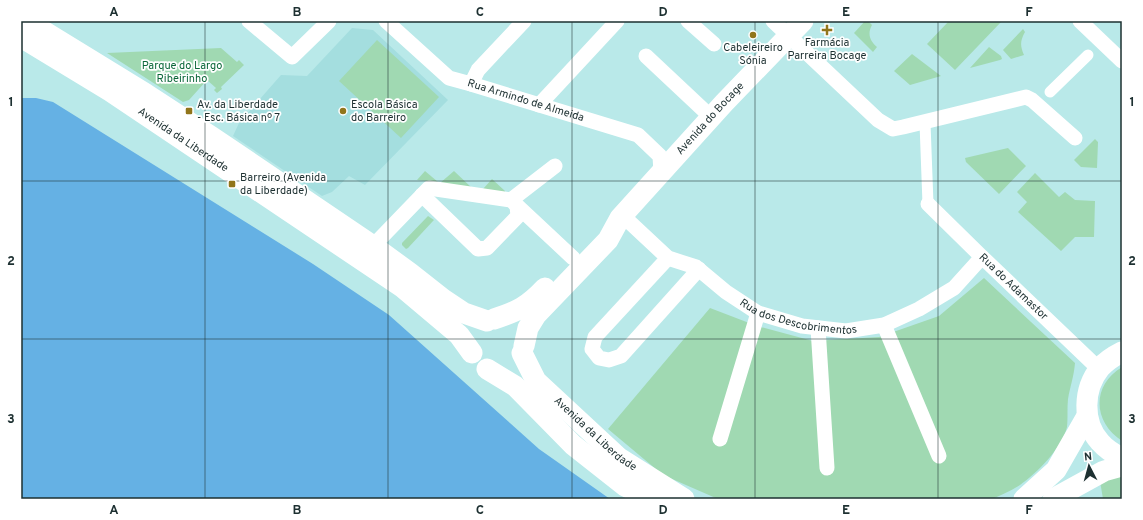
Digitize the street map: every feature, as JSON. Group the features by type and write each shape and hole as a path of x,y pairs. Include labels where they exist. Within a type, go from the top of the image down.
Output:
{"main road":[{"name":"Avenida da Liberdade","path":"27,21 146,94 373,246 464,313 490,320"},
{"name":"Avenida do Bocage","path":"523,349 528,328 536,315 608,240 621,217 711,117 803,21"},
{"name":"Avenida da Liberdade","path":"21,37 110,91 402,287 459,335 472,353"},
{"name":"Avenida do Bocage","path":"490,320 519,310 534,300 599,230 621,217"},
{"path":"502,319 509,321 520,331 523,338 523,349 519,360 508,369 501,371 487,369 481,366 472,353 472,338 475,331 480,325 490,320 502,319"},
{"name":"Avenida da Liberdade","path":"523,349 536,381 619,458 684,499"},
{"path":"1122,352 1110,359 1100,369 1091,383 1087,399 1088,416 1092,429 1099,441 1110,451 1122,458"},
{"name":"Avenida da Liberdade","path":"487,369 515,386 573,445 625,486 652,499"},
{"path":"1024,499 1056,470 1088,416"},
{"path":"1053,499 1104,471 1122,466"}],"street":[{"path":"249,21 292,57 329,21"},
{"name":"Rua Armindo de Almeida","path":"386,21 449,78 638,135 660,156 661,173"},
{"path":"471,84 478,70 524,21"},
{"path":"539,105 617,21"},
{"path":"688,21 714,44"},
{"path":"773,21 878,120 884,125 894,129 925,123 1026,97 1032,100 1075,138"},
{"path":"1080,21 1122,61"},
{"path":"1050,92 1088,55"},
{"path":"646,56 711,117"},
{"path":"925,123 928,204"},
{"path":"514,203 555,166"},
{"path":"373,246 429,188 514,203 573,258"},
{"path":"422,195 478,250 487,248 518,216 514,203"},
{"name":"Rua do Adamastor","path":"928,204 1100,369"},
{"name":"Rua dos Descobrimentos","path":"621,217 668,258 696,267 726,292 758,312 802,326 818,328 846,331 884,325 919,309 954,288 982,257"},
{"path":"668,258 595,336 592,349 599,358 610,360 621,356 699,269"},
{"path":"720,439 758,312"},
{"path":"884,325 939,456"},
{"path":"818,328 827,468"}],"shaded area":[{"name":"Escola Básica do Barreiro","path":"352,28 373,30 448,100 365,185 349,176 332,192 322,196 233,136 239,123 281,75 307,76"}],"green space":[{"path":"865,21 868,21 872,25 870,28 870,37 877,47 873,52 854,33"},
{"path":"949,21 1002,21 955,70 927,44"},
{"path":"1023,29 1025,32 1021,44 1024,55 1011,59 1003,50"},
{"path":"377,40 439,97 401,138 339,81"},
{"path":"989,47 1001,56 1002,59 970,68"},
{"name":"Parque do Largo Ribeirinho","path":"221,48 237,62 239,60 244,65 221,87 222,89 217,93 214,90 216,88 207,80 189,100 183,102 107,53"},
{"path":"912,54 941,76 910,85 894,71"},
{"path":"1095,139 1098,142 1097,168 1081,167 1074,160"},
{"path":"1008,148 1026,166 999,194 966,162 965,158"},
{"path":"425,171 438,182 417,180"},
{"path":"454,171 472,188 440,183"},
{"path":"1035,173 1059,197 1065,192 1075,200 1095,201 1094,237 1075,237 1061,251 1018,212 1027,202 1017,192"},
{"path":"492,179 505,191 505,193 483,189"},
{"path":"428,216 434,220 406,249 402,243"},
{"path":"984,278 1075,363 1068,399 1067,427 1060,443 1041,467 1027,480 1013,489 992,499 718,499 663,475 608,429 710,308 757,326 813,341 879,337 939,316"},
{"path":"1122,367 1122,441 1112,433 1105,424 1101,414 1100,404 1101,394 1105,384 1112,375"},
{"path":"1122,473 1122,499 1103,499 1100,481"}],"water":[{"path":"21,98 36,98 53,102 313,264 389,315 539,449 610,499 21,499"}],"place":[{"name":"Farmácia Parreira Bocage","path":"827,30"},
{"name":"Cabeleireiro Sónia","path":"753,35"},
{"name":"Av. da Liberdade - Esc. Básica nº 7","path":"189,111"},
{"name":"Escola Básica do Barreiro","path":"343,111"},
{"name":"Barreiro (Avenida da Liberdade)","path":"232,184"}]}
